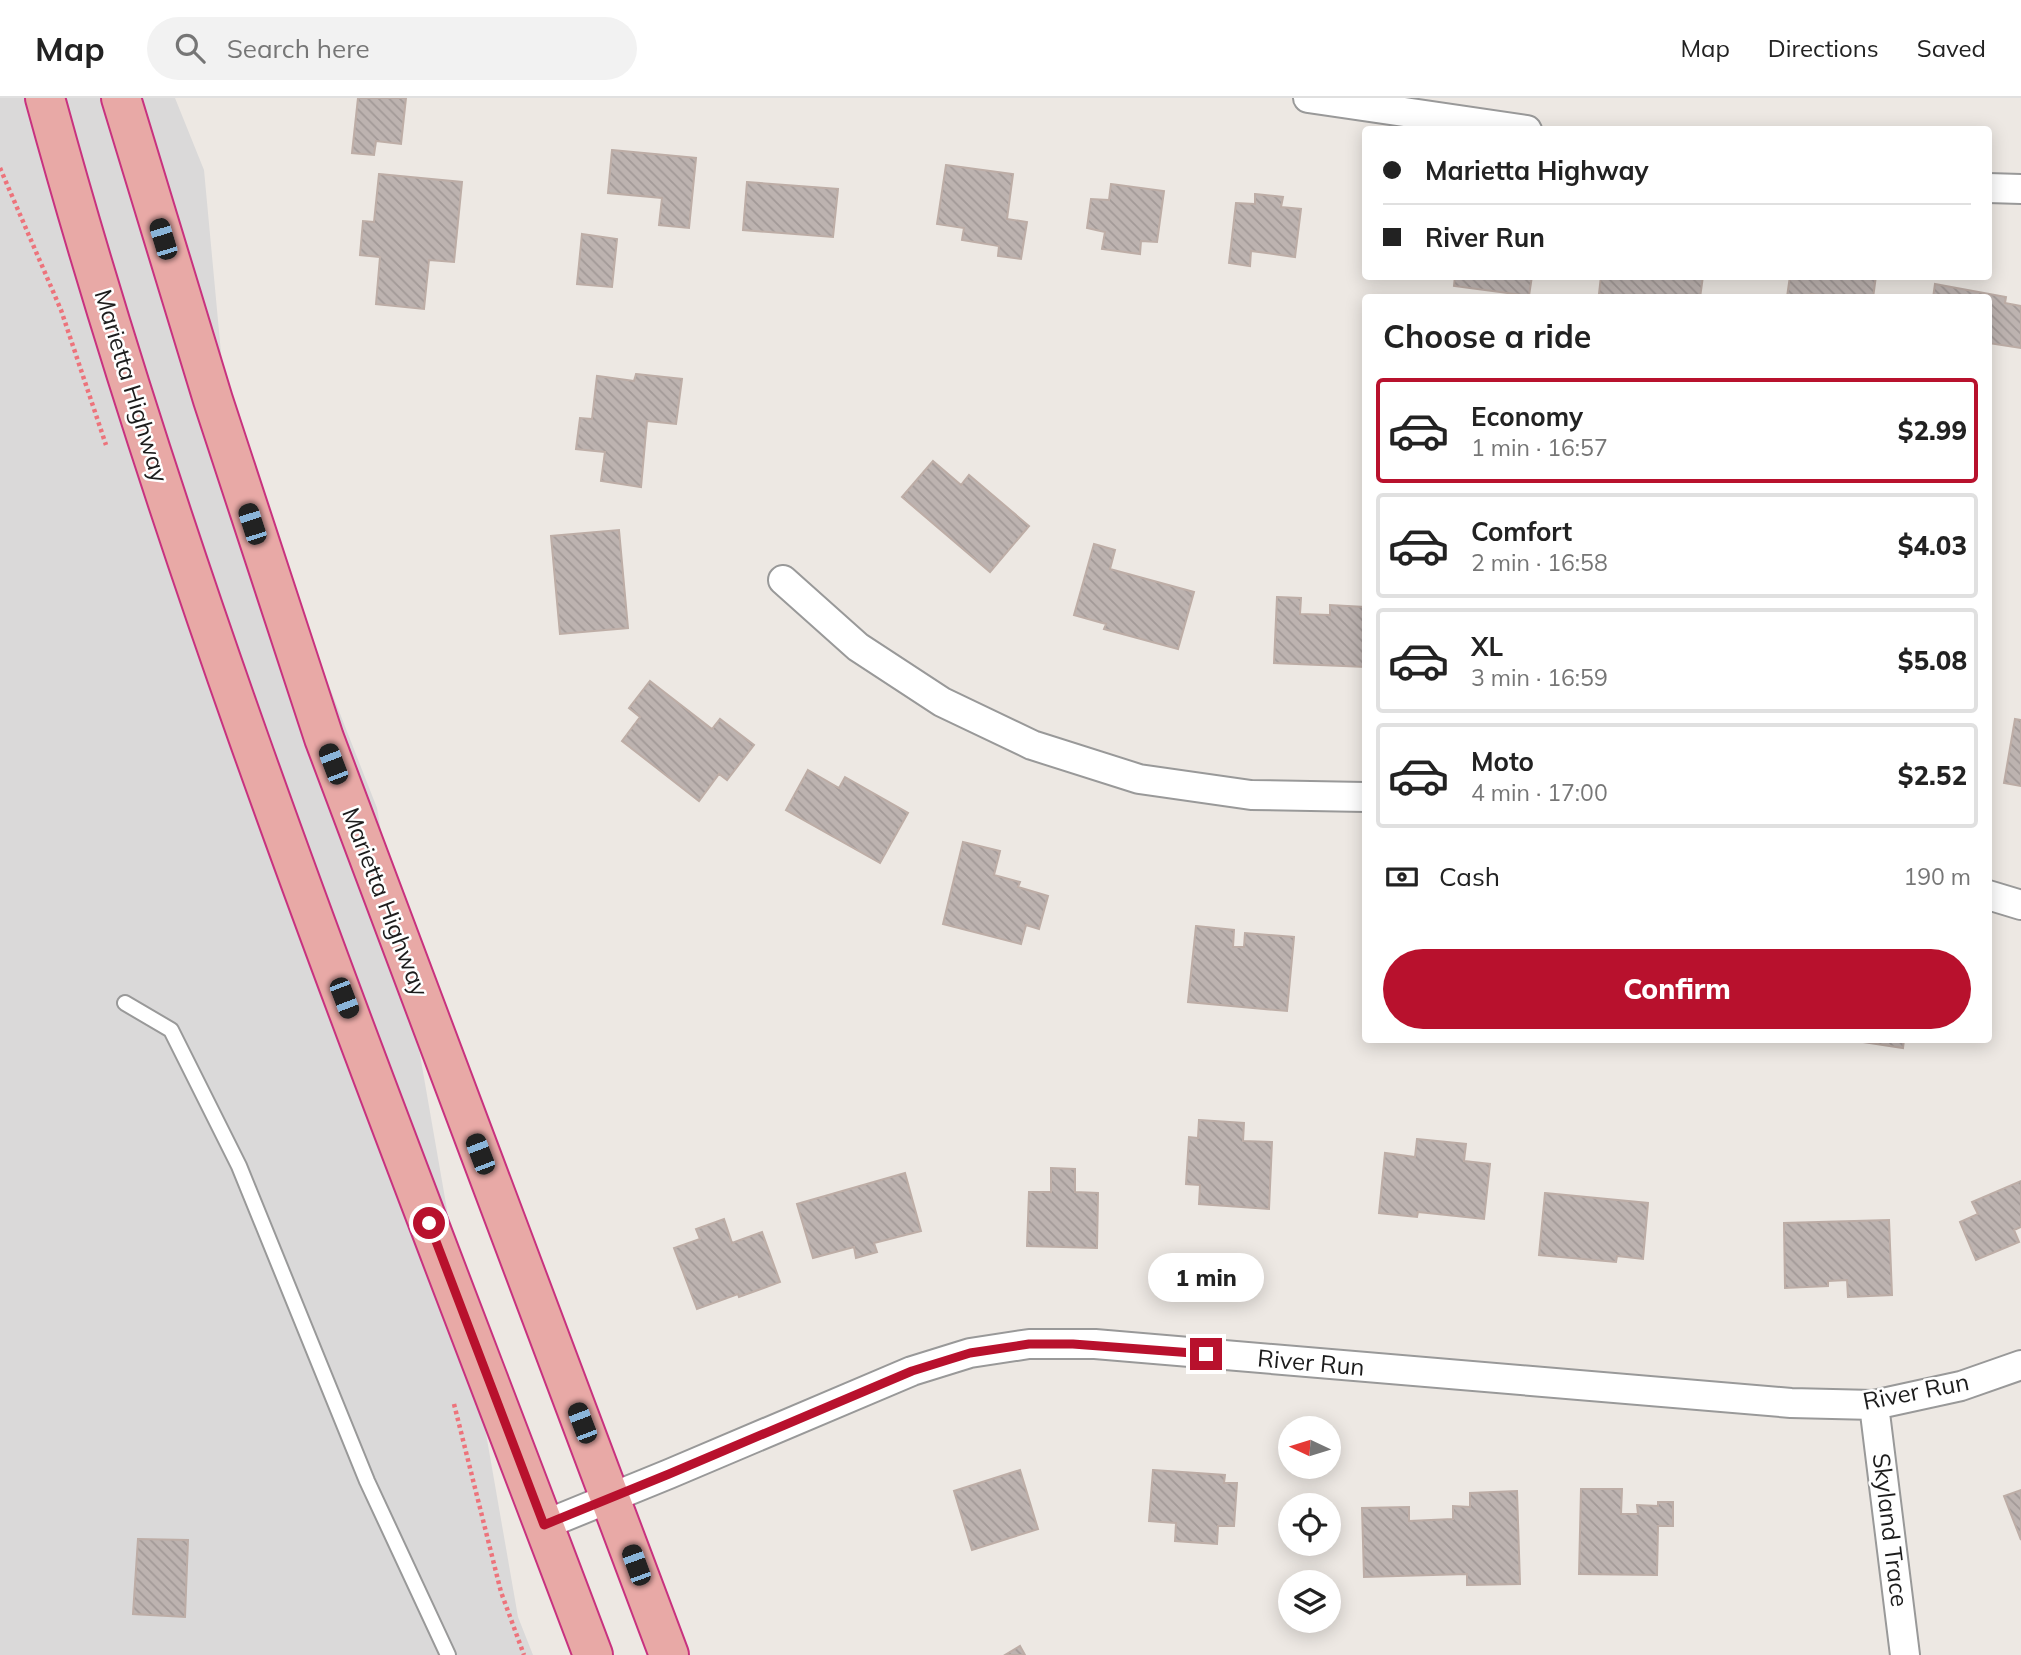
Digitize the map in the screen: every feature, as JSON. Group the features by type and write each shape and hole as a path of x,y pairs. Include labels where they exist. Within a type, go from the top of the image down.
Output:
{"highway":[{"name":"Marietta Highway","path":"45,98 136,405 247,738 593,1655"},
{"name":"Marietta Highway","path":"121,98 212,400 324,738 669,1655"}],"street":[{"path":"1308,98 1500,126"},
{"path":"1992,188 2021,189"},
{"path":"783,580 869,654 942,702 1032,745 1139,779 1251,795 1362,797"},
{"path":"1992,896 2021,905"},
{"name":"River Run","path":"544,1525 912,1371 970,1353 1029,1344 1095,1345 1791,1403 1874,1405 1961,1386 2021,1365"},
{"name":"Skyland Trace","path":"1874,1405 1905,1655"}],"lane":[{"path":"125,1003 172,1030 239,1166 367,1481 448,1655"}],"shaded area":[{"path":"0,98 175,98 204,170 228,428 377,808 518,1617 533,1655 0,1655"}],"building":[{"path":"358,98 406,98 401,144 376,141 374,155 352,153"},
{"path":"612,150 696,158 689,228 659,225 662,198 608,193"},
{"path":"946,165 1013,174 1007,219 1027,222 1021,259 998,256 999,246 962,240 964,228 937,224"},
{"path":"379,174 462,182 454,262 429,260 424,309 376,304 380,257 360,255 363,221 374,222"},
{"path":"747,182 838,189 833,237 743,230"},
{"path":"1111,184 1164,191 1157,242 1141,241 1140,254 1102,249 1105,232 1087,228 1091,199 1109,200"},
{"path":"1255,194 1283,197 1281,207 1301,209 1295,257 1251,251 1250,266 1229,263 1236,203 1255,204"},
{"path":"582,234 617,239 612,287 577,284"},
{"path":"1455,280 1531,280 1529,294 1454,286"},
{"path":"1601,280 1702,280 1701,294 1599,294"},
{"path":"1789,280 1875,280 1874,294 1787,294"},
{"path":"1935,284 1990,294 1934,294"},
{"path":"1992,294 2006,297 2005,303 2021,306 2021,348 1992,344"},
{"path":"636,374 682,379 676,424 647,421 641,487 601,481 605,452 576,449 580,418 592,419 597,376 634,381"},
{"path":"933,461 961,485 969,475 1029,526 990,572 902,497"},
{"path":"619,530 628,628 560,634 551,536"},
{"path":"1094,544 1115,550 1110,569 1194,592 1178,649 1104,629 1106,624 1074,615"},
{"path":"1277,597 1301,598 1300,614 1330,615 1330,605 1362,607 1362,667 1274,663"},
{"path":"650,681 712,729 720,719 754,745 727,780 719,774 699,801 622,741 640,717 629,708"},
{"path":"2015,719 2021,720 2021,786 2004,783"},
{"path":"808,770 839,788 845,777 908,813 880,863 786,810"},
{"path":"963,842 1000,851 994,875 1020,882 1018,887 1048,896 1039,929 1026,925 1021,944 943,924"},
{"path":"1196,926 1234,930 1233,947 1244,947 1245,933 1294,937 1287,1011 1188,1002"},
{"path":"1870,1043 1904,1043 1903,1048"},
{"path":"1199,1120 1244,1123 1243,1141 1272,1142 1269,1209 1199,1204 1200,1185 1186,1184 1189,1137 1198,1138"},
{"path":"1417,1139 1466,1144 1464,1161 1490,1164 1484,1219 1418,1212 1417,1217 1379,1213 1385,1153 1415,1157"},
{"path":"1051,1168 1075,1169 1075,1192 1098,1193 1097,1248 1027,1246 1029,1192 1051,1192"},
{"path":"905,1173 921,1231 874,1243 877,1252 856,1258 854,1247 813,1258 797,1204"},
{"path":"2021,1181 2021,1227 2014,1230 2019,1242 1976,1260 1960,1222 1978,1214 1972,1202"},
{"path":"1545,1193 1648,1203 1643,1259 1617,1256 1616,1262 1539,1255"},
{"path":"724,1219 732,1243 762,1232 780,1282 697,1309 674,1248 700,1239 696,1229"},
{"path":"1889,1220 1892,1295 1848,1297 1847,1280 1828,1281 1828,1286 1785,1288 1784,1223"},
{"path":"1020,1470 1038,1529 972,1550 954,1491"},
{"path":"1153,1470 1225,1475 1224,1483 1237,1483 1234,1526 1218,1526 1217,1544 1175,1541 1176,1523 1149,1521"},
{"path":"1581,1489 1622,1489 1621,1514 1638,1514 1637,1505 1658,1506 1658,1502 1673,1502 1673,1526 1658,1526 1657,1575 1579,1574"},
{"path":"2021,1490 2021,1540 2004,1496"},
{"path":"1517,1491 1520,1584 1467,1585 1467,1574 1364,1577 1362,1508 1409,1507 1409,1521 1453,1519 1453,1506 1470,1507 1470,1493"},
{"path":"138,1539 188,1540 185,1617 133,1614"},
{"path":"1020,1646 1025,1655 1005,1655"}],"route":[{"path":"429,1223 544,1525 912,1371 970,1353 1029,1344 1073,1344 1206,1354"}]}
